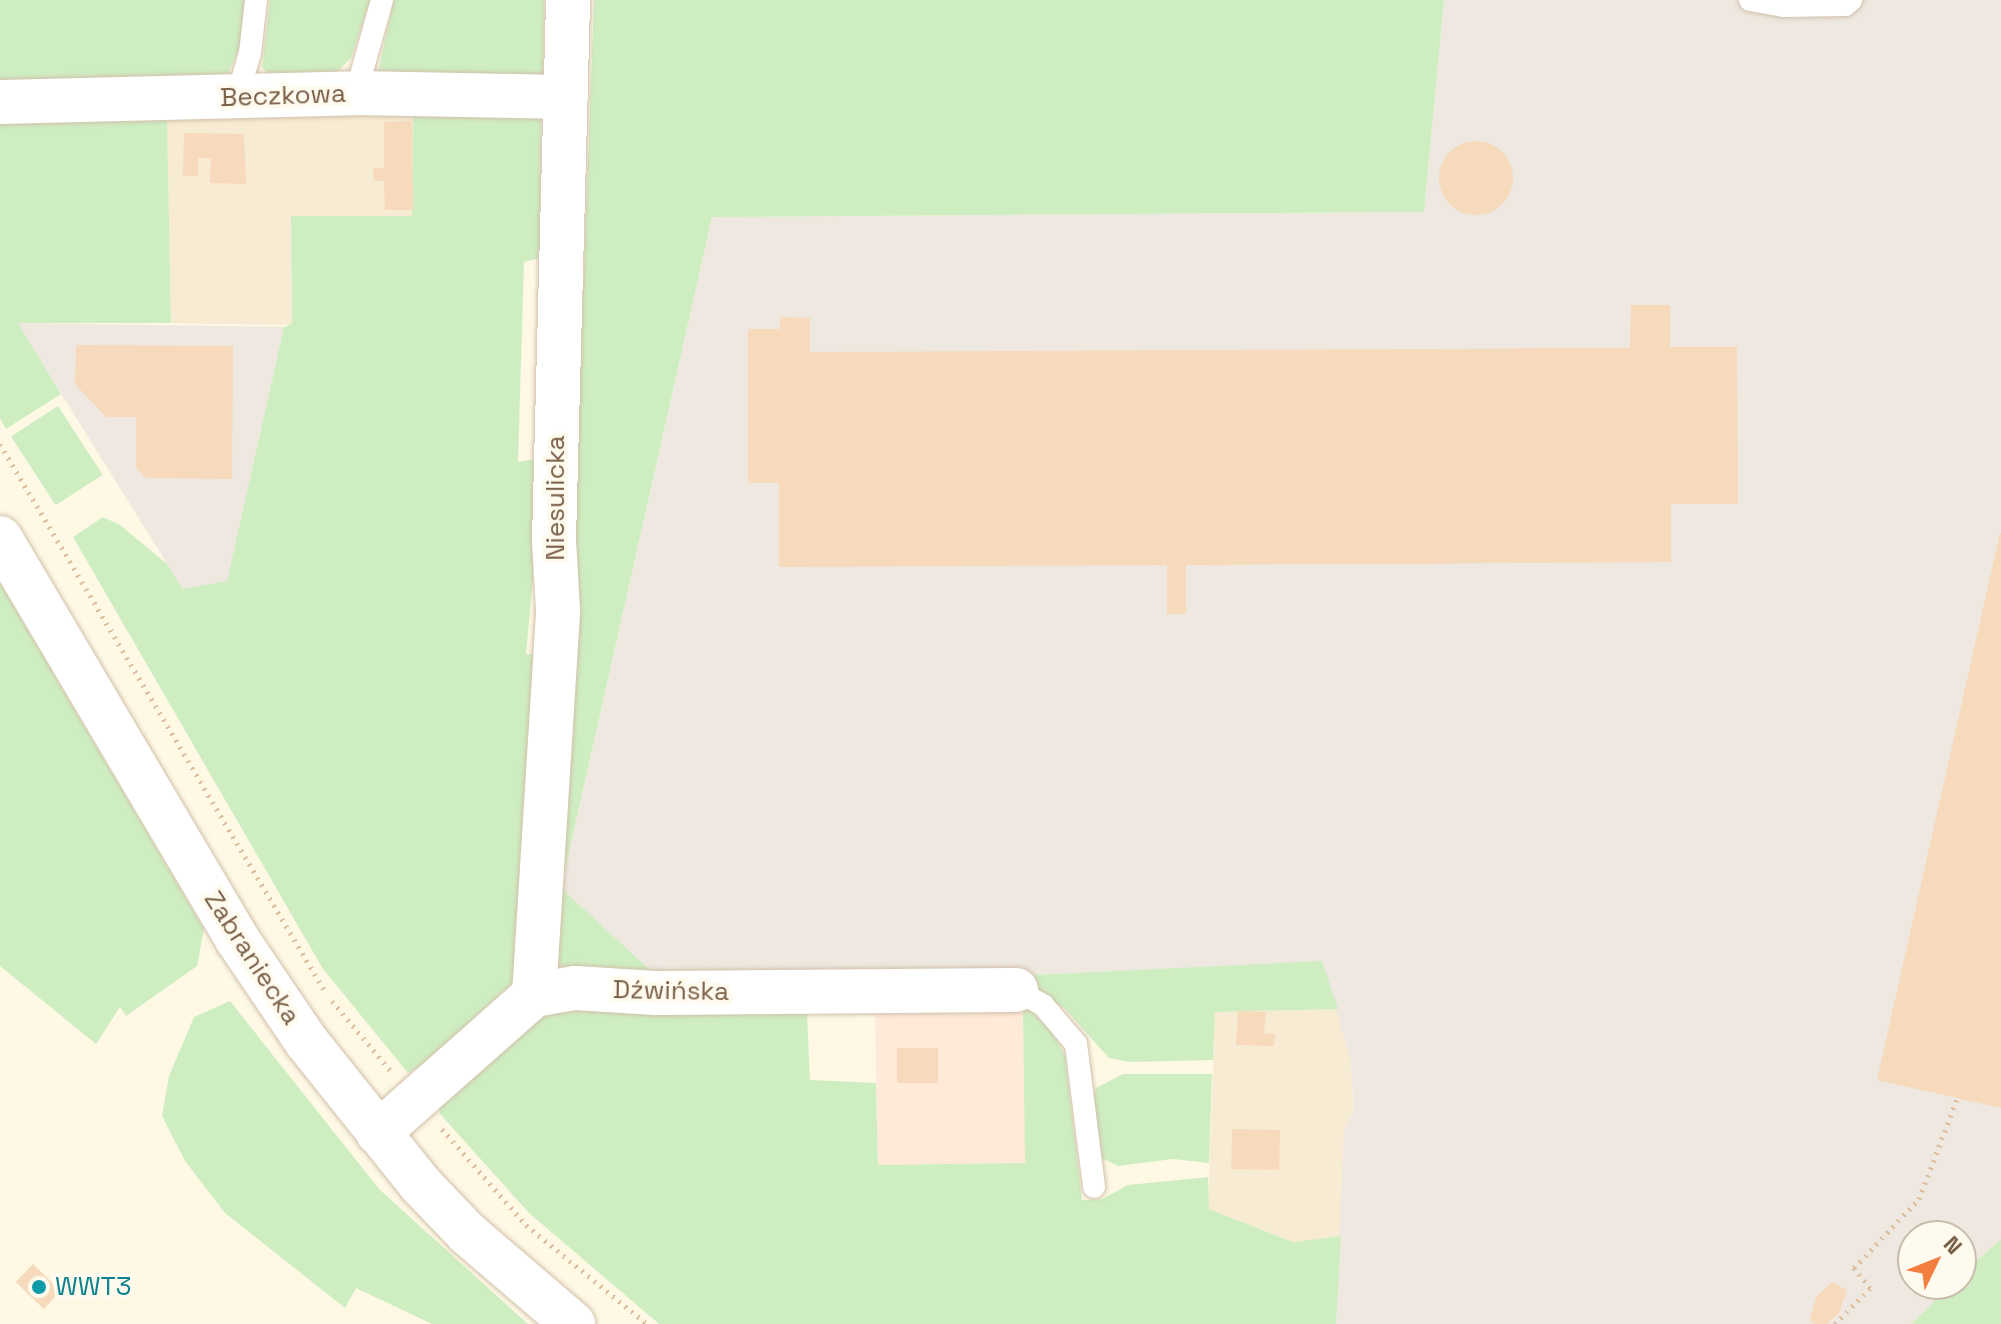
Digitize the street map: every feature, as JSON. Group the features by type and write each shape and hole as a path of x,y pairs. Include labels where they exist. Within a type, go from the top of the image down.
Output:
{"street":[{"name":"Niesulicka","path":"534,995 558,610 554,540 568,0"},
{"name":"Beczkowa","path":"0,102 356,93 566,97"},
{"name":"Zabraniecka","path":"0,538 237,939 306,1041 378,1133 467,1233 573,1324"},
{"name":"Dźwińska","path":"534,995 575,988 655,993 1016,990"},
{"path":"378,1133 534,995"}],"lane":[{"path":"237,97 250,53 256,0"},
{"path":"356,93 382,0"},
{"path":"1750,0 1783,6 1845,5 1851,0"},
{"path":"1016,990 1043,1005 1076,1044 1083,1063 1094,1187"}],"path":[{"path":"0,444 329,998 526,1225 647,1324"},
{"path":"1835,1324 1870,1288 1854,1268 1919,1199 1957,1099"}],"shaded area":[{"path":"1444,0 2001,0 2001,1239 1977,1261 1977,1220 1897,1220 1897,1300 1936,1300 1911,1324 1336,1324 1344,1130 1354,1109 1350,1058 1322,962 1013,976 651,971 561,889 712,217 1424,212"},
{"path":"413,111 412,216 291,216 292,325 171,323 167,115"},
{"path":"17,323 284,327 227,582 183,589"},
{"path":"1338,1009 1350,1058 1354,1109 1344,1130 1341,1236 1293,1242 1208,1209 1215,1012"},
{"path":"1023,1011 1026,1163 878,1166 875,1014"}],"green space":[{"path":"0,0 248,0 245,35 226,78 0,85"},
{"path":"270,0 370,0 351,58 333,76 271,77 262,67"},
{"path":"394,0 544,0 543,81 378,72"},
{"path":"594,0 1444,0 1424,212 712,217 561,888"},
{"path":"541,109 540,258 524,262 518,462 544,457 526,654 544,654 517,978 429,1060 408,1073 323,969 73,537 103,517 120,525 167,564 183,589 227,581 284,327 292,324 291,216 412,216 413,111"},
{"path":"0,115 167,115 171,323 18,323 61,394 6,429 0,418"},
{"path":"58,406 103,475 56,505 11,436"},
{"path":"0,583 204,929 197,966 126,1016 120,1007 96,1044 0,966"},
{"path":"561,888 651,971 566,969 552,960"},
{"path":"1322,961 1338,1009 1215,1012 1213,1060 1130,1062 1109,1058 1064,1008 1013,976"},
{"path":"230,1001 379,1189 528,1324 432,1324 356,1288 345,1308 225,1213 185,1161 162,1116 169,1076 194,1017"},
{"path":"587,1001 807,1013 810,1080 876,1083 878,1165 1025,1163 1023,1011 957,1012 1004,1002 1029,1009 1054,1034 1065,1056 1082,1200 1102,1199 1128,1185 1208,1177 1209,1209 1293,1242 1341,1236 1336,1324 659,1324 529,1213 440,1114 438,1103 532,1020"},
{"path":"1123,1074 1212,1074 1209,1163 1173,1159 1118,1166 1100,1157 1091,1102 1096,1088"},
{"path":"2001,1239 2001,1324 1911,1324 1936,1300 1977,1300 1977,1261"}],"building":[{"path":"412,121 413,210 385,210 384,181 374,181 373,168 384,168 384,122"},
{"path":"184,133 244,134 246,184 210,183 211,158 198,158 198,176 183,176"},
{"path":"1476,141 1490,144 1502,152 1510,164 1513,178 1510,192 1502,204 1490,212 1476,215 1462,212 1450,204 1442,192 1439,178 1442,164 1450,152 1462,144"},
{"path":"1631,305 1670,305 1670,347 1737,347 1738,504 1671,504 1671,562 1186,565 1186,614 1167,614 1167,565 779,567 779,483 748,483 748,329 780,329 780,317 810,318 810,352 1630,348"},
{"path":"76,345 233,346 232,479 146,478 136,468 136,417 106,417 75,384"},
{"path":"2001,533 2001,1108 1877,1080"},
{"path":"1238,1011 1266,1012 1264,1033 1275,1034 1274,1046 1236,1045"},
{"path":"897,1048 938,1048 938,1083 897,1083"},
{"path":"1232,1129 1280,1130 1279,1170 1231,1169"},
{"name":"WWT3","path":"33,1264 61,1291 44,1309 16,1282"},
{"path":"1832,1282 1847,1290 1839,1313 1827,1324 1815,1324 1810,1320 1816,1297"}],"place":[{"name":"WWT3","path":"39,1287"}]}
